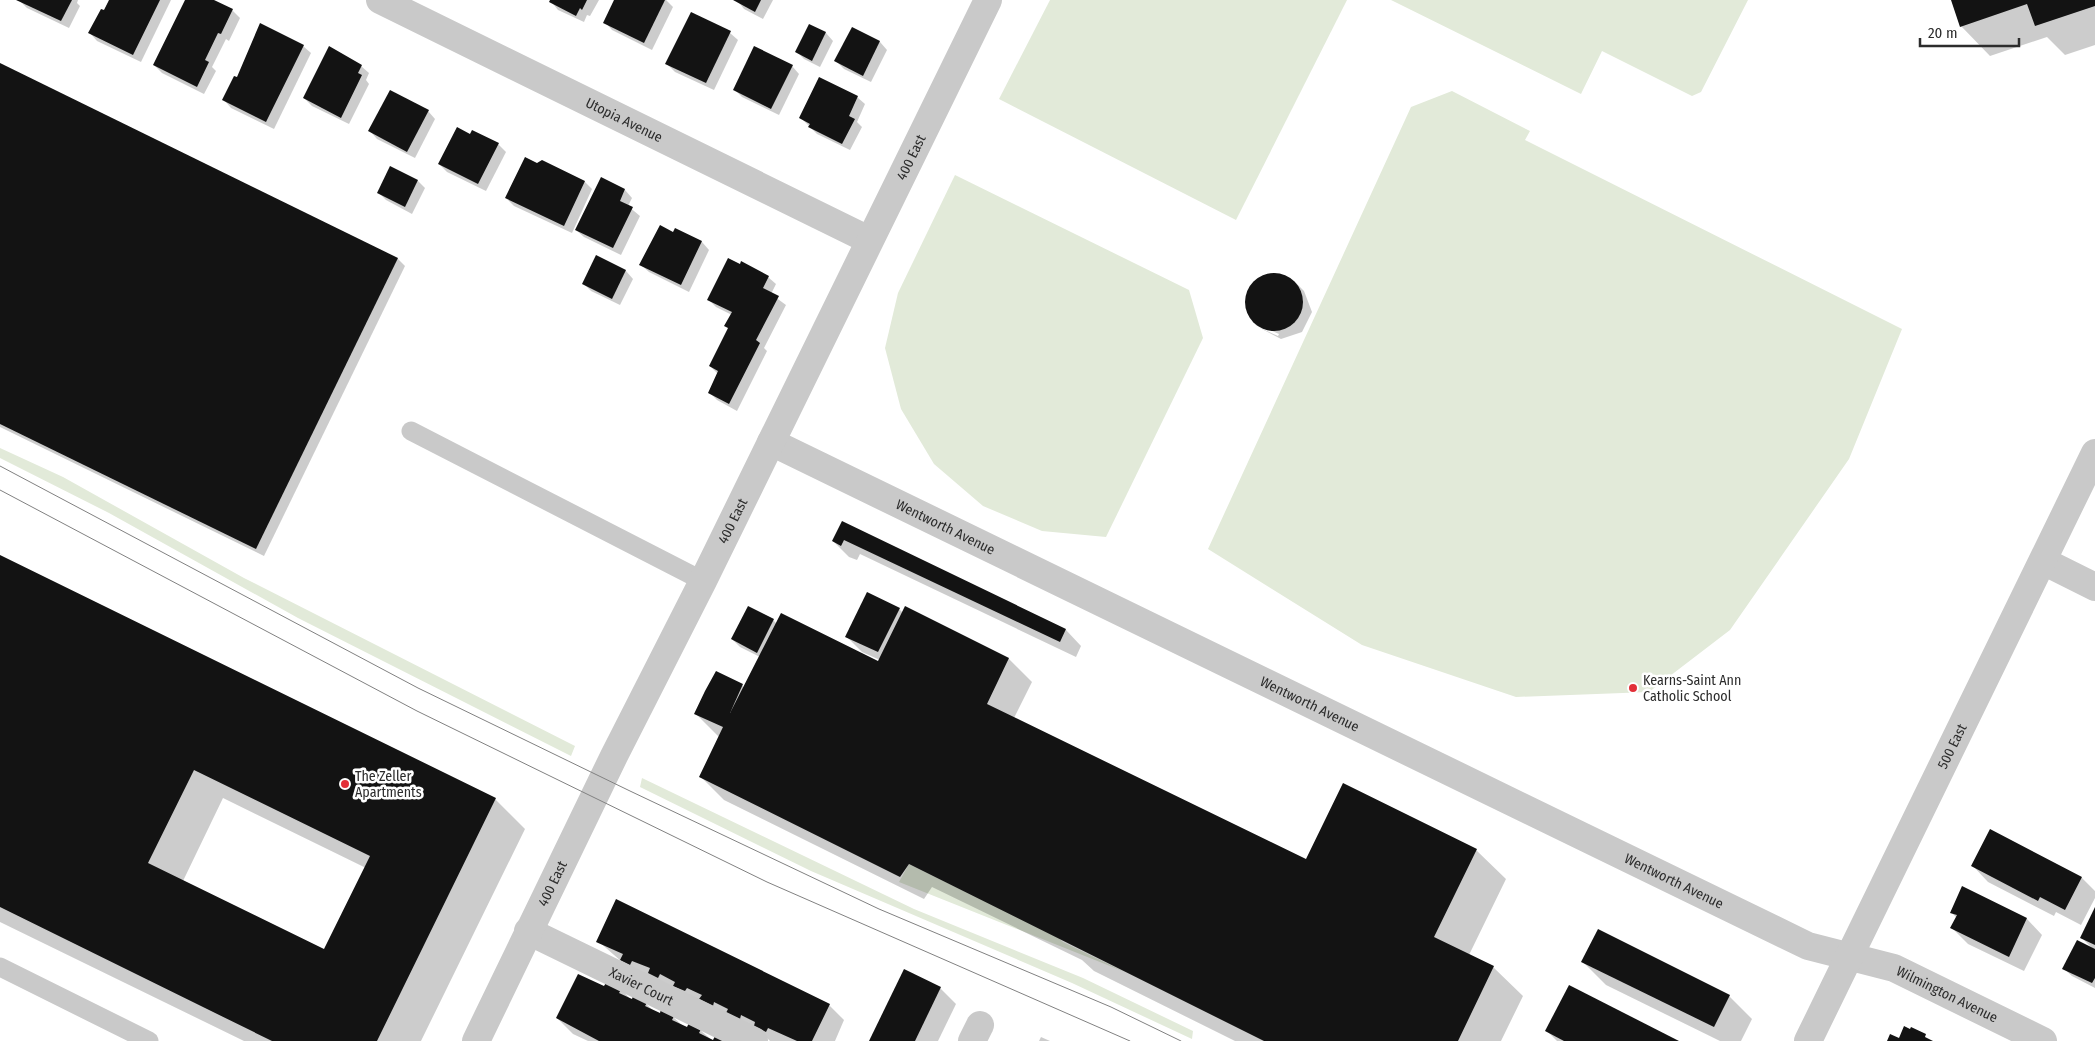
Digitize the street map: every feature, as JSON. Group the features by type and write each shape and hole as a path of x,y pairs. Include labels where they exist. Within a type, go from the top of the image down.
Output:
{"street":[{"name":"Utopia Avenue","path":"380,0 869,240"},
{"name":"400 East","path":"476,1041 614,756 703,581 988,0"},
{"name":"Wentworth Avenue","path":"770,442 1808,946 1850,957"},
{"name":"500 East","path":"1808,1041 2095,453"},
{"path":"2043,561 2095,587"},
{"name":"Xavier Court","path":"528,931 754,1041"},
{"name":"Wilmington Avenue","path":"1850,957 1894,968 2042,1041"}],"lane":[{"path":"411,431 703,581"},
{"path":"0,967 149,1041"}],"green space":[{"path":"1050,0 1347,0 1236,220 999,99"},
{"path":"1391,0 1748,0 1701,92 1692,96 1602,51 1581,94"},
{"path":"1452,91 1530,131 1525,140 1902,329 1849,459 1730,630 1649,692 1516,697 1362,645 1208,549 1411,107"},
{"path":"955,175 1189,290 1203,338 1106,537 1042,531 983,506 934,464 901,409 885,348 898,293"},
{"path":"0,448 63,477 244,578 575,746 571,756 298,618 109,513 0,458"},
{"path":"642,778 914,909 1083,978 1193,1031 1192,1039 1072,983 811,871 640,787"},
{"path":"909,864 1058,937 1063,942 1125,972 899,882"}],"building":[{"path":"16,0 72,0 61,21"},
{"path":"109,0 160,0 133,55 88,33 101,9 104,10"},
{"path":"185,0 214,0 233,9 221,34 218,33 205,60 209,62 197,87 153,65"},
{"path":"550,0 587,0 582,10 580,8 576,16 549,2"},
{"path":"614,0 665,0 644,43 603,23"},
{"path":"733,0 761,0 755,12"},
{"path":"1951,0 2095,0 2095,6 2035,26 2027,4 1960,27"},
{"path":"691,12 731,31 706,83 665,64"},
{"path":"260,23 304,45 266,122 222,100 234,76 237,77"},
{"path":"809,24 826,32 812,61 795,52"},
{"path":"852,27 880,41 863,76 834,61"},
{"path":"329,46 362,65 358,73 362,75 341,118 303,98"},
{"path":"754,46 793,65 771,109 733,90"},
{"path":"0,63 398,258 256,549 0,424"},
{"path":"819,77 858,96 849,116 855,119 842,144 808,127 810,124 799,118"},
{"path":"390,90 429,110 407,152 368,131"},
{"path":"457,127 470,134 472,130 499,143 478,184 438,164"},
{"path":"525,157 537,163 542,160 585,181 564,226 505,198"},
{"path":"390,166 418,180 405,207 377,193"},
{"path":"601,177 625,189 620,201 633,207 613,248 575,230"},
{"path":"660,225 673,232 675,228 702,241 681,285 639,265"},
{"path":"596,255 626,270 612,299 582,284"},
{"path":"728,258 740,264 741,261 769,276 763,288 779,296 756,340 760,343 729,404 708,393 718,371 709,366 728,328 724,326 732,312 707,300"},
{"path":"1274,273 1285,275 1298,286 1303,302 1301,313 1290,326 1274,331 1263,329 1250,318 1245,302 1247,291 1258,278"},
{"path":"842,521 1066,629 1060,642 844,540 841,546 832,541"},
{"name":"The Zeller Apartments","path":"0,555 496,798 377,1041 272,1041 0,907","holes":["194,770 370,856 324,949 148,863"]},
{"path":"867,592 900,608 878,652 845,637"},
{"path":"748,606 774,619 757,653 731,639"},
{"path":"905,606 1009,658 987,704 1306,859 1343,783 1477,849 1434,937 1494,966 1458,1041 1264,1041 909,864 900,877 699,777 723,727 694,714 705,691 716,671 743,684 730,713 781,613 878,661"},
{"path":"1990,829 2082,877 2065,910 2040,897 2038,901 1971,866"},
{"path":"1962,886 2027,918 2009,957 1950,928 1957,915 1950,913"},
{"path":"616,899 830,1004 812,1041 797,1041 768,1028 766,1032 754,1026 755,1022 741,1015 740,1019 726,1013 728,1009 714,1002 713,1006 699,999 702,995 687,988 685,991 673,986 675,982 660,974 658,978 648,973 650,968 632,961 630,965 620,960 623,954 596,942"},
{"path":"2095,907 2095,945 2080,938"},
{"path":"1598,929 1730,995 1714,1027 1581,962"},
{"path":"2077,940 2095,949 2095,978 2092,983 2062,969"},
{"path":"904,969 941,987 915,1041 869,1041"},
{"path":"578,974 604,986 607,981 622,988 619,993 632,999 633,996 647,1003 645,1006 660,1013 661,1009 674,1016 672,1020 687,1027 689,1023 701,1029 699,1033 713,1040 715,1036 726,1041 599,1041 556,1018"},
{"path":"1569,985 1679,1041 1564,1041 1545,1031"},
{"path":"1904,1026 1926,1034 1925,1037 1933,1041 1887,1041 1890,1034 1899,1038"}],"tram line":[{"path":"0,466 418,688 879,909 1111,1007 1181,1041"},
{"path":"0,490 417,711 767,882 1130,1041"}],"place":[{"name":"Kearns-Saint Ann Catholic School","path":"1633,688"},
{"name":"The Zeller Apartments","path":"345,784"}]}
